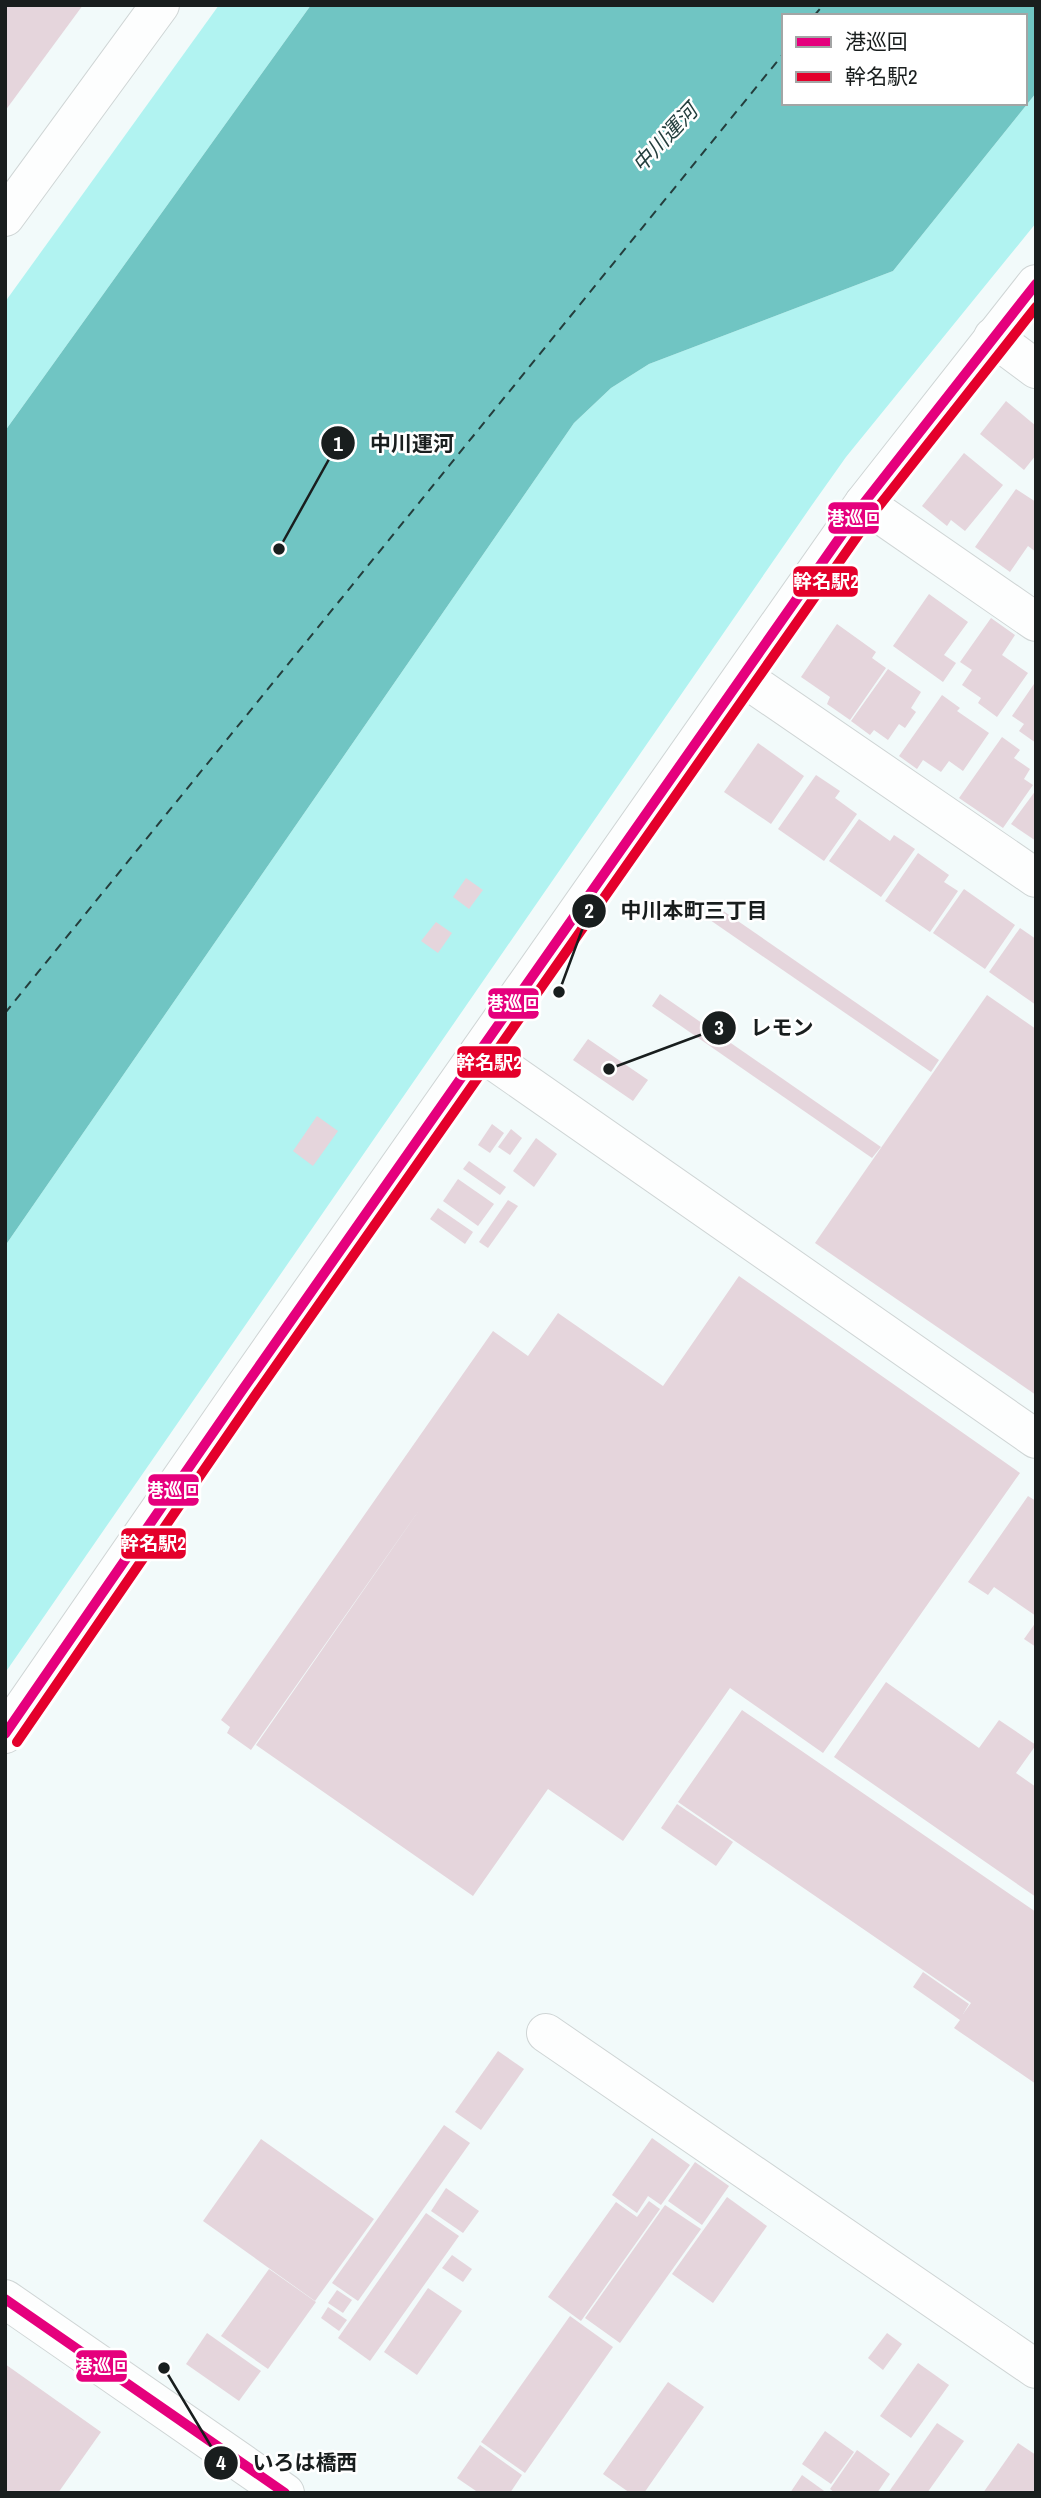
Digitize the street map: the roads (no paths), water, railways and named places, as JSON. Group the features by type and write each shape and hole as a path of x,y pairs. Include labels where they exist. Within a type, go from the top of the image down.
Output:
{"street":[{"path":"5,217 160,5"},
{"path":"5,1734 241,1392 864,503 1036,284"},
{"path":"993,337 1036,369"},
{"path":"864,503 1036,622"},
{"path":"743,677 1036,878"},
{"path":"481,1052 1036,1439"},
{"path":"546,2033 1034,2364"},
{"path":"5,2299 285,2493"}],"water":[{"path":"311,5 1036,5 1036,93 1027,104 1027,14 782,14 782,105 1026,105 893,271 649,364 611,388 574,423 5,1246 5,431"}],"place":[{"name":"中川運河","path":"279,549"},
{"name":"中川本町三丁目","path":"559,992"},
{"name":"レモン","path":"609,1069"},
{"name":"いろは橋西","path":"164,2368"}]}
